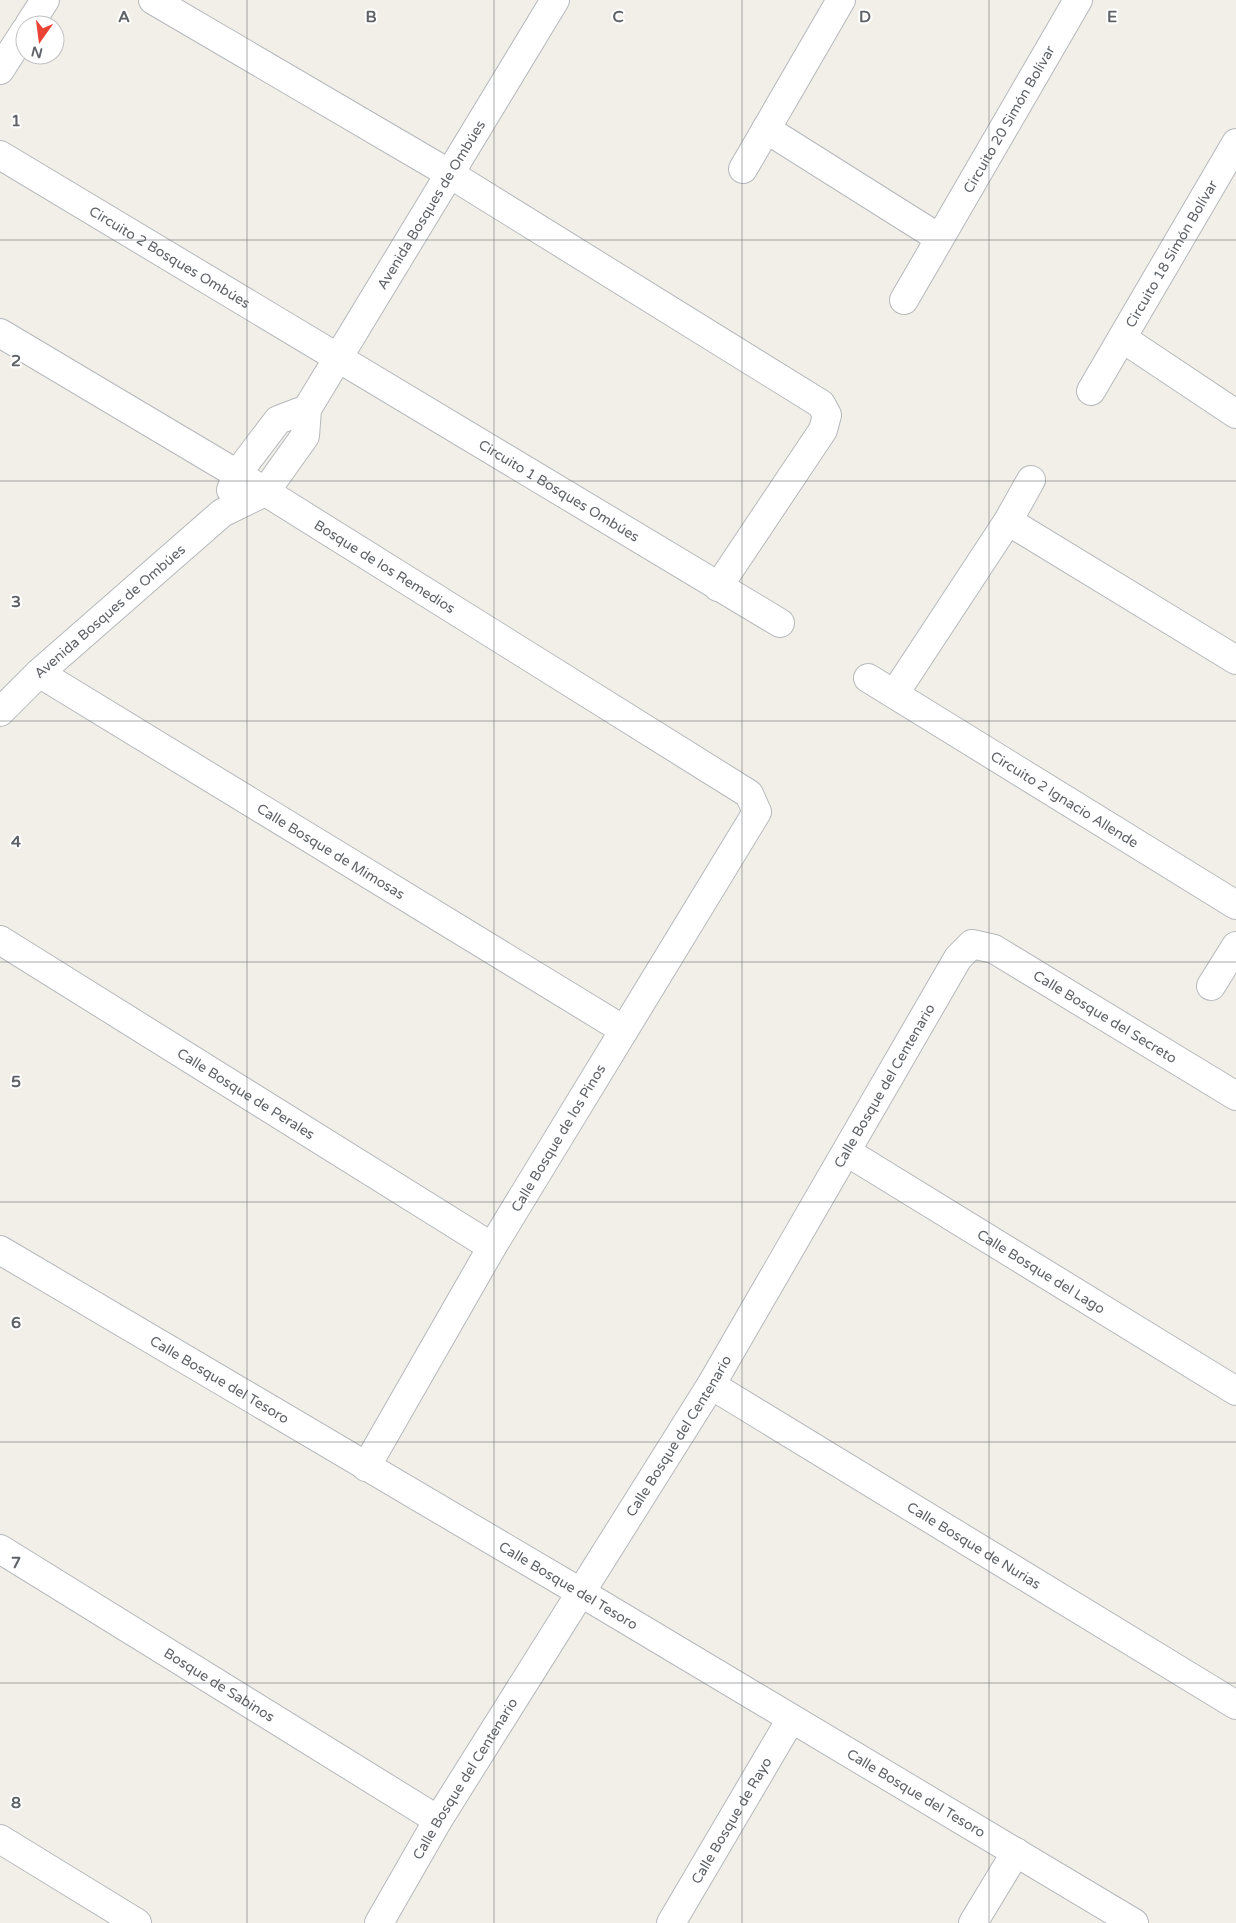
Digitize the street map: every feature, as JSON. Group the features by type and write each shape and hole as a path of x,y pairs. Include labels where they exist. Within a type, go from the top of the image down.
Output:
{"street":[{"path":"35,15 45,0"},
{"path":"153,0 450,174 821,404 827,415 823,430 718,587"},
{"name":"Avenida Bosques de Ombúes","path":"0,712 39,673 222,513 265,492 305,436 307,409 555,0"},
{"path":"742,169 841,0"},
{"name":"Circuito 20 Simón Bolívar","path":"904,300 1078,0"},
{"path":"0,70 15,47"},
{"path":"766,129 939,238"},
{"name":"Circuito 18 Simón Bolívar","path":"1090,391 1236,143"},
{"name":"Circuito 2 Bosques Ombúes","path":"0,155 338,358"},
{"name":"Bosque de los Remedios","path":"0,333 237,474 749,794 757,812"},
{"name":"Circuito 18 Simón Bolívar","path":"1122,338 1236,414"},
{"name":"Circuito 1 Bosques Ombúes","path":"338,358 780,623"},
{"name":"Avenida Bosques de Ombúes","path":"222,513 237,474 278,420 307,409"},
{"path":"895,693 1008,520 1031,480"},
{"path":"1008,520 1236,660"},
{"name":"Calle Bosque de Mimosas","path":"39,673 624,1030"},
{"name":"Circuito 2 Ignacio Allende","path":"868,678 1236,904"},
{"name":"Calle Bosque de los Pinos","path":"366,1466 492,1247 757,812"},
{"name":"Calle Bosque de Perales","path":"0,940 492,1247"},
{"name":"Calle Bosque del Secreto","path":"972,944 994,949 1236,1096"},
{"name":"Calle Bosque del Centenario","path":"379,1923 438,1820 711,1385 958,958 972,944"},
{"path":"1211,986 1236,946"},
{"name":"Calle Bosque del Lago","path":"846,1152 1236,1391"},
{"name":"Calle Bosque del Tesoro","path":"0,1250 580,1592 1134,1923"},
{"name":"Calle Bosque de Nurias","path":"711,1385 1236,1705"},
{"name":"Bosque de Sabinos","path":"0,1549 438,1820"},
{"name":"Calle Bosque de Rayo","path":"671,1923 792,1719"},
{"path":"0,1839 137,1923"},
{"path":"973,1923 1016,1852"}]}
